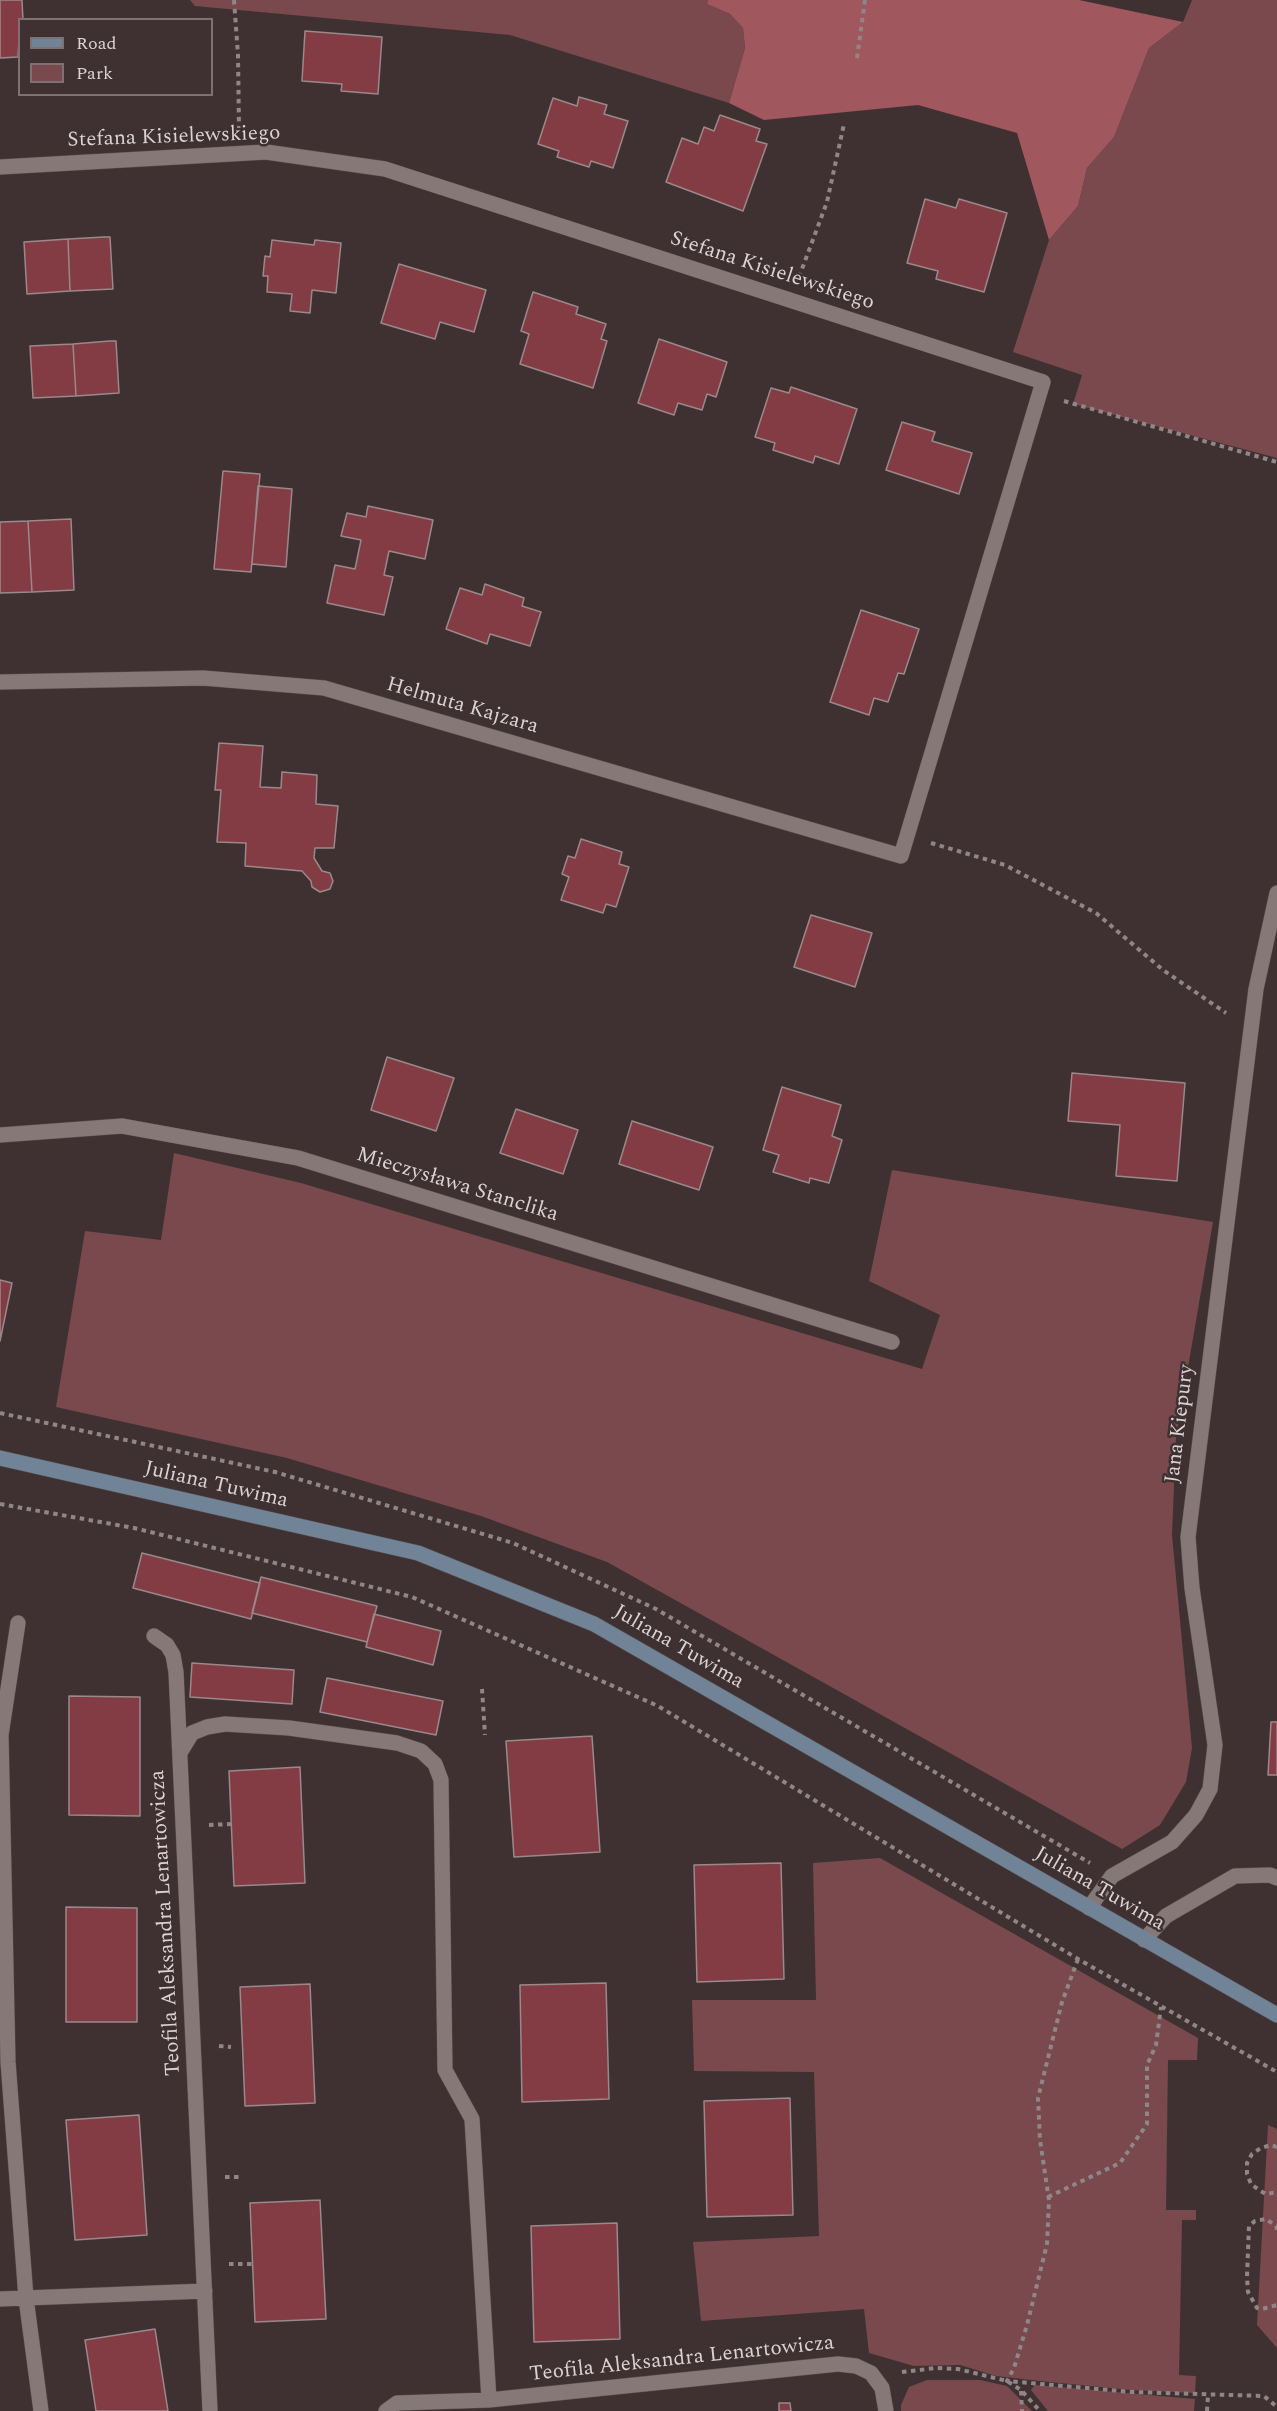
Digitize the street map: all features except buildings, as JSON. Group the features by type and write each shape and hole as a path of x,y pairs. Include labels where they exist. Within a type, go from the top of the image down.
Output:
{"street":[{"name":"Stefana Kisielewskiego","path":"0,167 266,152 385,169 1043,382 1040,394"},
{"path":"907,836 1040,394"},
{"name":"Helmuta Kajzara","path":"0,682 203,678 324,688 901,856 907,836"},
{"name":"Jana Kiepury","path":"1089,1908 1112,1876 1172,1842 1197,1815 1210,1789 1215,1745 1192,1588 1188,1537 1256,989 1277,893"},
{"name":"Mieczysława Stanclika","path":"0,1135 122,1126 298,1158 892,1342"},
{"name":"Juliana Tuwima","path":"0,1458 418,1553 594,1624 1277,2015"},
{"path":"18,1623 1,1735 8,2062 26,2298 41,2411"},
{"path":"154,1636 167,1646 173,1655 181,1751"},
{"name":"Teofila Aleksandra Lenartowicza","path":"210,2411 181,1751 192,1733 207,1727 225,1724 289,1728 397,1743 422,1751 435,1764 441,1780 446,2070 472,2119 489,2400"},
{"path":"1144,1940 1166,1916 1235,1876 1270,1875 1277,1878"},
{"path":"0,2299 205,2291"},
{"name":"Teofila Aleksandra Lenartowicza","path":"386,2411 397,2403 489,2400 838,2364 856,2366 872,2373"},
{"path":"872,2373 882,2388 886,2411"}],"path":[{"path":"234,0 238,55 240,153"},
{"path":"857,58 865,0"},
{"path":"790,300 827,202 844,124"},
{"path":"1040,394 1277,462"},
{"path":"907,836 1005,865 1096,914 1163,970 1251,1030"},
{"path":"0,1504 134,1528 412,1597 658,1706 1078,1959 1277,2072"},
{"path":"482,1689 485,1735"},
{"path":"1006,2381 1014,2368 1027,2325 1047,2244 1048,2197 1040,2140 1038,2098 1062,2002 1078,1959"},
{"path":"1048,2197 1120,2163 1147,2124 1147,2065 1156,2045 1161,2007"},
{"path":"1277,2147 1271,2145 1261,2148 1252,2154 1247,2163 1247,2174 1251,2184 1266,2194 1277,2192"},
{"path":"1277,2230 1276,2226 1266,2219 1255,2221 1249,2226 1247,2277 1248,2292 1257,2307 1262,2309 1277,2305"},
{"path":"872,2373 936,2368 958,2369 1006,2381 1132,2392 1264,2396 1277,2407"},
{"path":"1006,2381 1021,2390 1040,2411"},
{"path":"1021,2390 1022,2411"},
{"path":"1207,2411 1208,2396"}],"green space":[{"path":"190,0 708,0 707,4 730,14 743,28 745,48 729,103 510,35 195,6"},
{"path":"1192,0 1277,0 1277,458 1073,404 1082,375 1013,352 1049,240 1078,206 1087,168 1114,137 1149,48 1183,22"},
{"path":"174,1153 301,1183 922,1369 940,1315 869,1281 892,1170 1213,1222 1176,1437 1172,1535 1192,1748 1186,1782 1160,1825 1122,1849 607,1562 481,1516 287,1458 56,1407 85,1231 161,1240"},
{"path":"880,1858 1198,2038 1197,2060 1168,2060 1166,2210 1196,2210 1196,2220 1182,2220 1179,2375 1196,2376 1195,2393 1131,2390 996,2376 960,2365 914,2366 869,2353 864,2309 701,2321 693,2242 819,2236 814,2072 694,2071 692,2000 816,2000 813,1863"},
{"path":"1268,2125 1277,2129 1277,2348 1257,2325"},
{"path":"927,2380 980,2380 1007,2386 1032,2411 901,2411 901,2405 909,2387"},
{"path":"1035,2385 1195,2399 1194,2411 1048,2411 1031,2390"}],"shaded area":[{"path":"708,0 1079,0 1183,22 1149,48 1114,137 1087,168 1078,206 1049,240 1017,133 918,105 764,120 729,103 745,48 743,28 730,14 707,4"}]}
